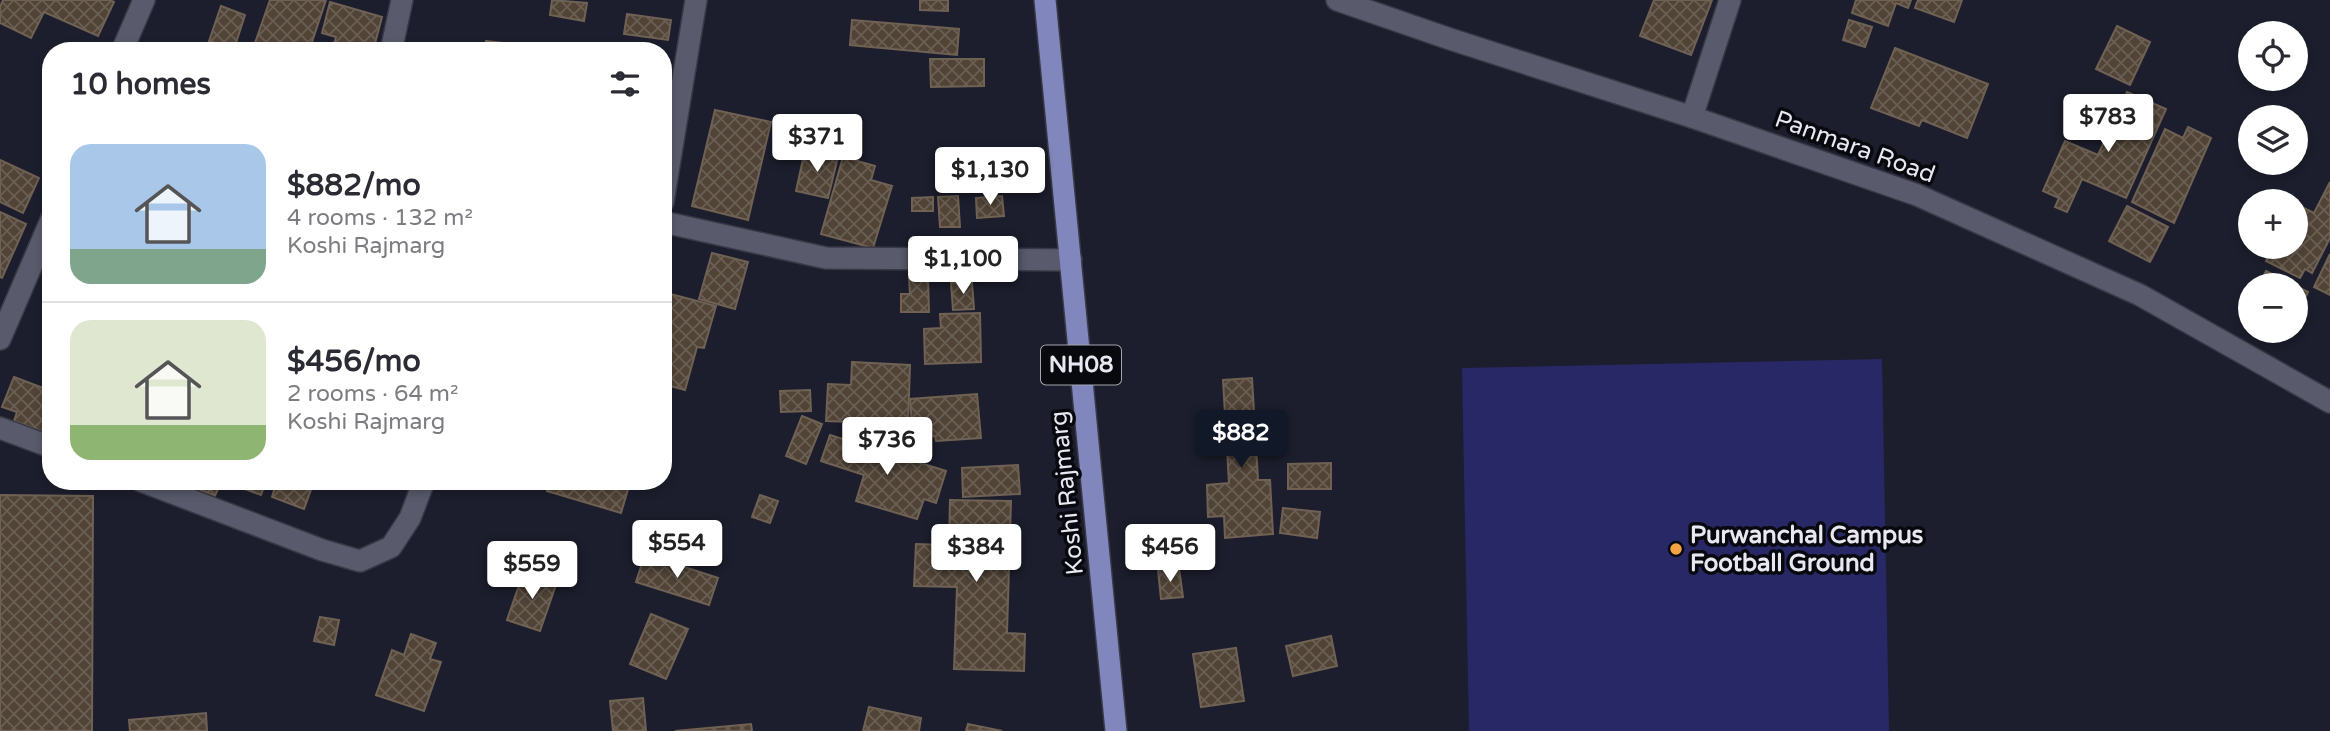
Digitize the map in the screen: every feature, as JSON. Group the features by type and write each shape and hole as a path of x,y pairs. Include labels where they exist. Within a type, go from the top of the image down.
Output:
{"main road":[{"name":"Koshi Rajmarg","path":"1045,0 1116,731"}],"street":[{"path":"126,42 144,0"},
{"path":"672,147 696,0"},
{"name":"Panmara Road","path":"1337,0 1692,117 1917,195 2140,295 2330,402"},
{"path":"1692,117 1730,0"},
{"path":"392,42 399,1"},
{"path":"672,224 827,258 1070,260"},
{"path":"0,339 42,241"},
{"path":"0,428 42,444"},
{"path":"165,490 322,550 360,561 391,547 410,519 421,490"}],"shaded area":[{"name":"Purwanchal Campus Football Ground","path":"1882,359 1889,731 1469,731 1462,368"}],"building":[{"path":"3,0 114,2 98,36 44,12 31,38 0,23"},
{"path":"270,0 326,0 312,42 255,42"},
{"path":"552,0 587,3 584,21 550,15"},
{"path":"920,0 948,0 948,11 920,10"},
{"path":"1654,0 1712,0 1691,55 1640,36"},
{"path":"1856,0 1911,0 1908,8 1896,3 1888,26 1852,13"},
{"path":"1918,0 1962,0 1954,22 1915,8"},
{"path":"330,2 382,17 375,42 335,42 336,37 322,33"},
{"path":"221,6 245,15 236,42 209,41"},
{"path":"627,14 671,20 668,40 624,34"},
{"path":"852,20 959,29 957,55 850,45"},
{"path":"1849,20 1872,27 1865,47 1843,40"},
{"path":"2117,26 2150,42 2130,85 2096,69"},
{"path":"1895,48 1988,84 1967,138 1922,120 1919,126 1871,108"},
{"path":"930,59 984,59 984,86 931,87"},
{"path":"2127,92 2166,109 2126,198 2082,179 2067,212 2055,207 2059,198 2043,191 2065,141 2098,155"},
{"path":"715,110 771,122 748,220 692,206"},
{"path":"2188,127 2211,138 2174,223 2132,202 2165,129 2183,138"},
{"path":"805,150 838,157 828,198 796,191"},
{"path":"843,157 875,166 871,180 892,186 873,248 821,234"},
{"path":"0,160 39,178 23,213 0,202"},
{"path":"2330,182 2330,238 2312,273 2305,269 2303,273 2290,273 2266,261 2308,259 2308,210 2314,213"},
{"path":"958,196 960,227 940,227 938,197"},
{"path":"1002,196 1004,216 977,218 976,198"},
{"path":"933,197 933,211 912,211 912,198"},
{"path":"2127,206 2168,227 2150,262 2109,241"},
{"path":"0,212 26,224 2,278 0,277"},
{"path":"712,253 748,262 735,309 699,299"},
{"path":"2330,254 2330,295 2314,287"},
{"path":"909,278 928,278 929,312 901,312 901,294 910,294"},
{"path":"972,282 974,309 953,310 951,283"},
{"path":"672,294 716,306 704,348 697,347 685,390 672,386"},
{"path":"980,313 981,362 925,364 924,329 941,328 940,314"},
{"path":"852,362 910,365 908,424 826,421 828,384 851,385"},
{"path":"14,377 42,388 42,432 14,421 17,412 2,407"},
{"path":"1252,378 1258,480 1270,480 1273,534 1225,538 1224,516 1208,517 1207,485 1229,483 1223,380"},
{"path":"810,390 811,411 781,412 780,391"},
{"path":"977,394 981,438 936,441 935,436 913,437 910,399"},
{"path":"802,416 822,424 806,464 786,456"},
{"path":"830,435 946,471 936,503 924,499 917,519 856,501 864,475 821,461"},
{"path":"1331,463 1331,489 1288,489 1288,464"},
{"path":"1018,465 1020,494 963,497 962,468"},
{"path":"200,490 217,490 215,496"},
{"path":"248,490 263,490 261,495"},
{"path":"274,490 311,490 304,509 272,497"},
{"path":"547,490 628,490 621,513"},
{"path":"0,495 93,496 92,731 0,731"},
{"path":"760,495 778,501 770,523 752,517"},
{"path":"950,500 1011,501 1007,633 1025,634 1024,671 954,669 957,587 914,586 916,544 949,545"},
{"path":"1283,508 1320,512 1317,538 1280,533"},
{"path":"645,554 718,578 709,605 636,582"},
{"path":"1179,568 1183,597 1161,599 1158,570"},
{"path":"524,571 557,582 540,631 507,620"},
{"path":"651,614 688,629 666,679 630,664"},
{"path":"320,617 339,620 334,645 314,641"},
{"path":"411,634 436,643 430,659 441,662 424,711 376,695 392,650 404,655"},
{"path":"1331,636 1337,666 1293,676 1286,646"},
{"path":"1236,648 1244,701 1201,707 1193,654"},
{"path":"643,698 646,731 613,731 610,701"},
{"path":"869,707 921,718 919,731 863,731"},
{"path":"206,713 207,731 130,731 129,720"},
{"path":"751,724 752,731 675,731"},
{"path":"968,724 1002,731 966,731"}],"place":[{"name":"Purwanchal Campus Football Ground","path":"1676,549"}]}
